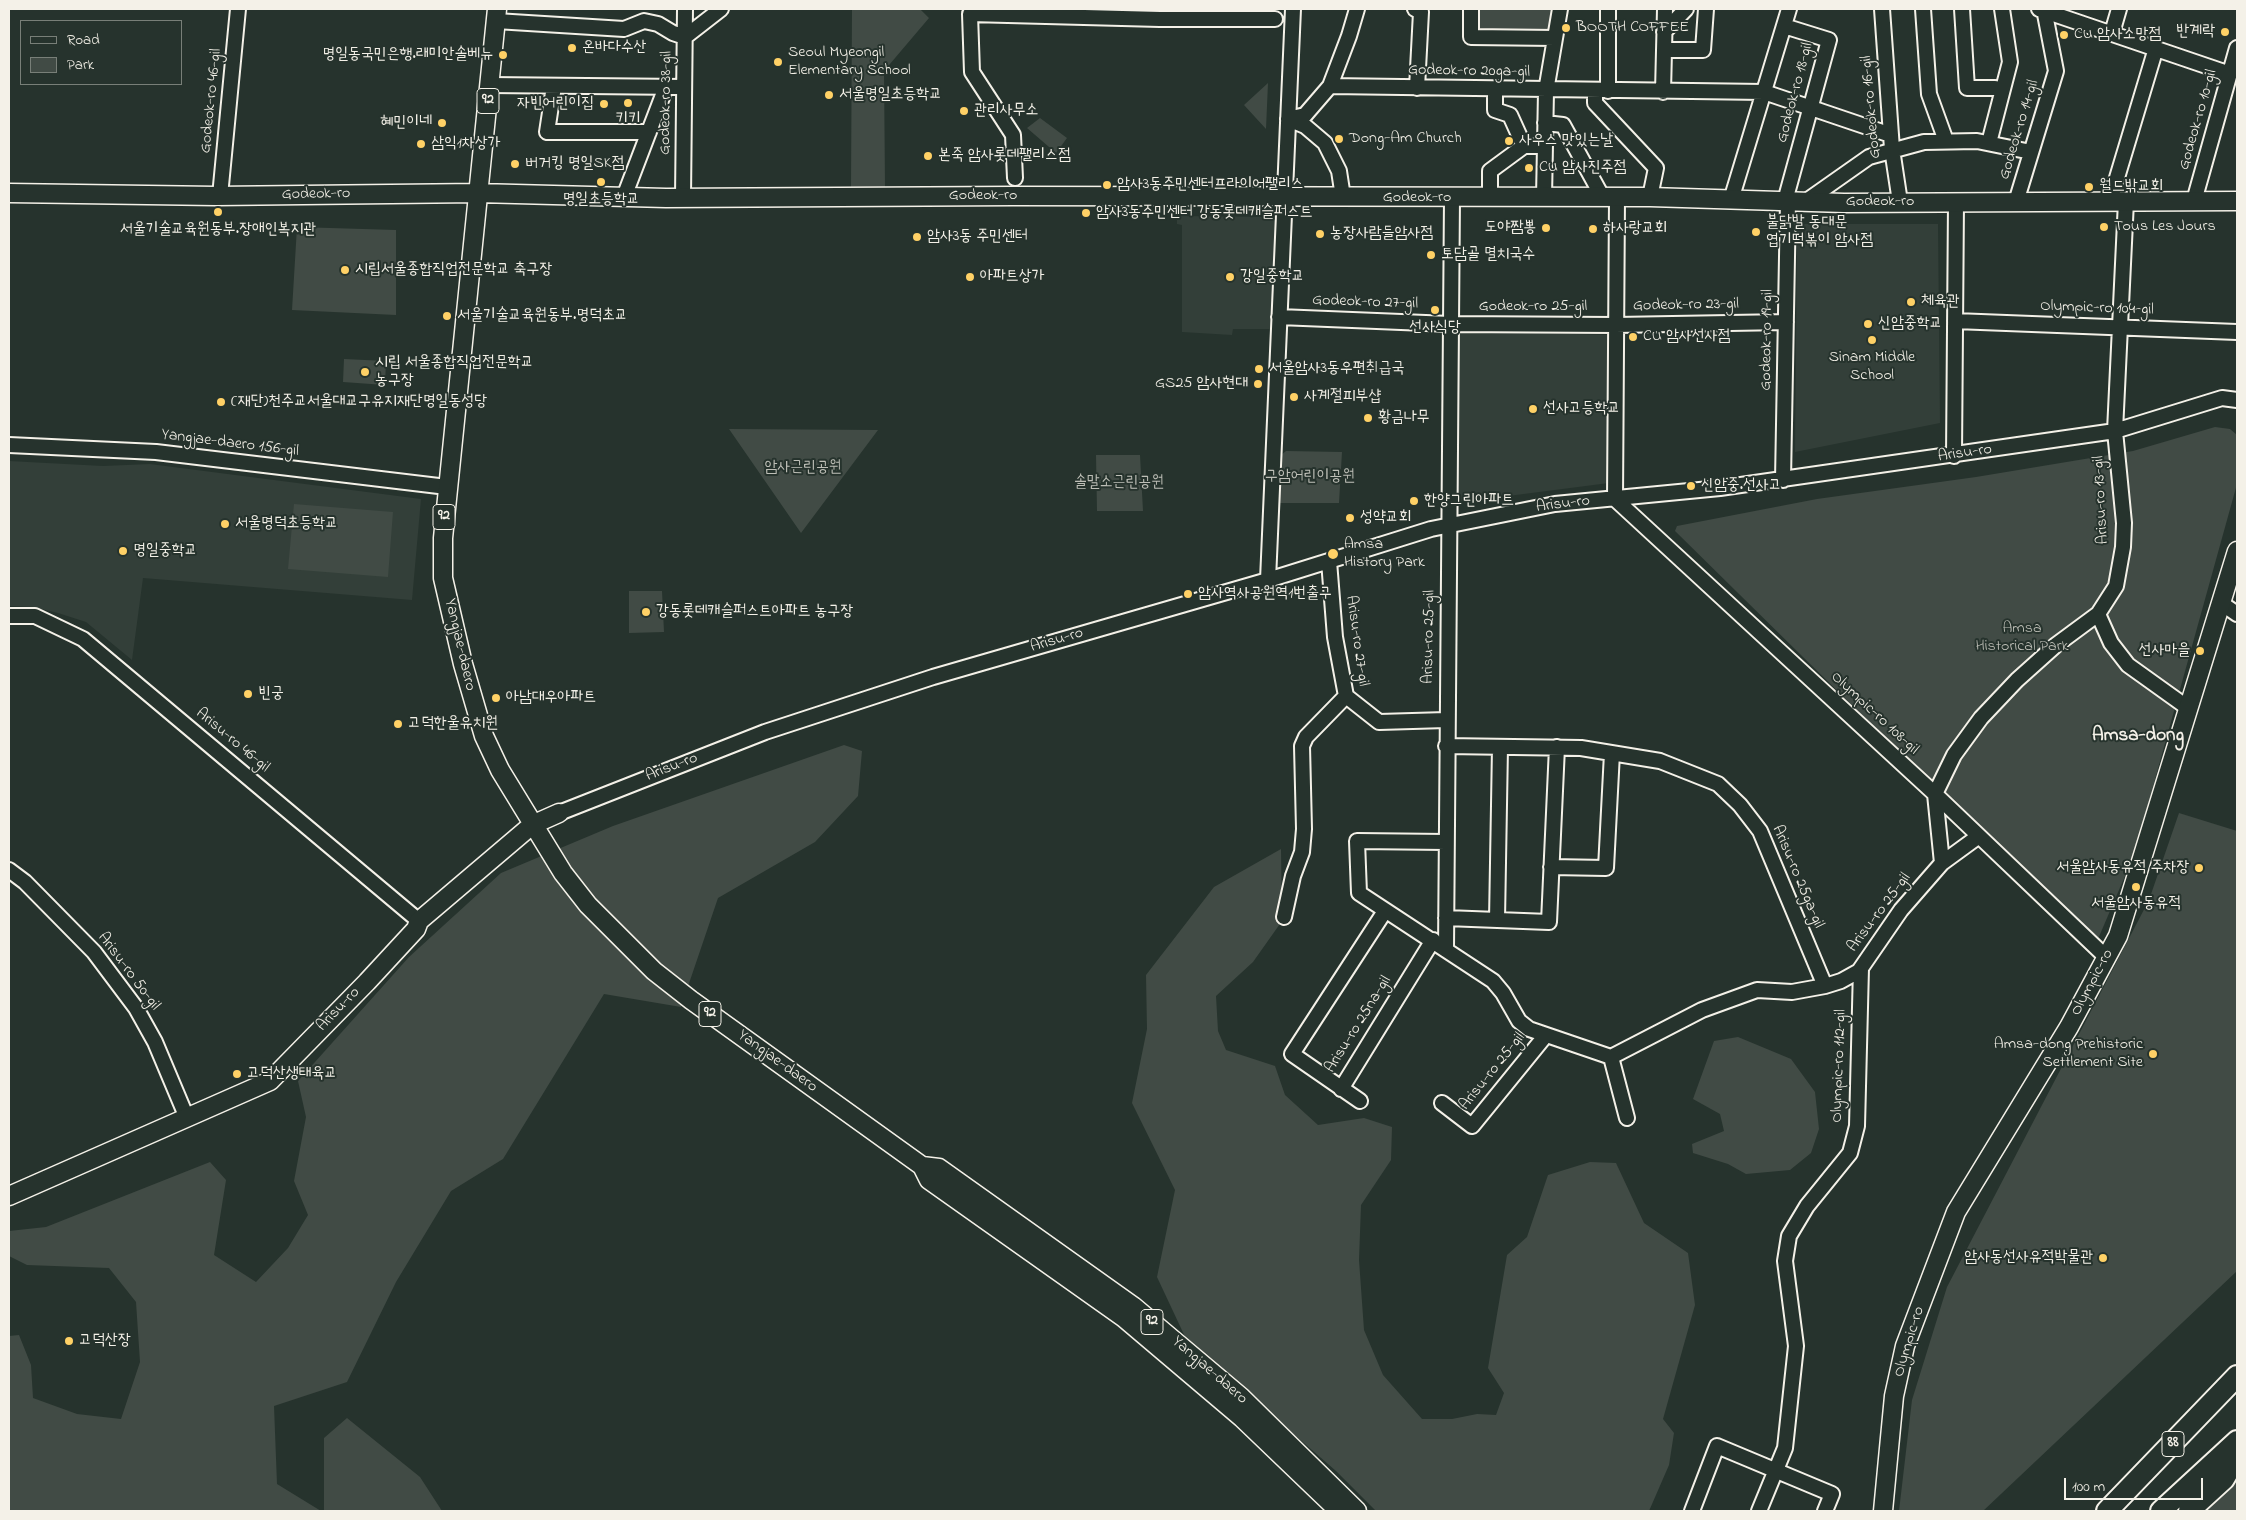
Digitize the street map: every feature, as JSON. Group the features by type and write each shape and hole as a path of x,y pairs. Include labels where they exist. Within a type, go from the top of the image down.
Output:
{"highway":[{"name":"88","path":"2107,1511 2237,1376"},
{"path":"2160,1511 2237,1441"},
{"path":"2188,1511 2224,1479 2237,1457"}],"main road":[{"name":"Yangjae-daero","path":"497,15 442,538 443,578 463,664 484,736 500,770 563,873 588,904 654,970 691,1000 922,1166 929,1180 1124,1318 1242,1418 1339,1511"},
{"name":"Godeok-ro","path":"9,193 220,196 478,193 683,198 993,196 1650,197 1900,202 2237,201"},
{"name":"Olympic-ro","path":"1882,1511 1894,1396 1905,1346 1956,1212 2046,1066 2118,936 2154,826 2188,708 2237,551"},
{"name":"Arisu-ro","path":"9,1196 270,1081 368,982 416,930 419,921 532,825 559,812"},
{"name":"Yangjae-daero","path":"922,1166 939,1168 1133,1306 1240,1397 1357,1511"}],"street":[{"name":"Godeok-ro 46-gil","path":"220,196 238,9"},
{"name":"Godeok-ro 38-gil","path":"683,198 685,9"},
{"path":"685,37 721,9"},
{"path":"1268,580 1293,9"},
{"path":"1288,119 1305,115 1330,86 1357,9"},
{"path":"1416,9 1421,12 1417,88"},
{"path":"1470,9 1472,37 1554,38"},
{"path":"1544,198 1546,91 1560,9"},
{"path":"1608,9 1602,91 1595,103 1656,168 1650,197"},
{"path":"1663,92 1665,9"},
{"path":"1664,32 1686,9"},
{"path":"1664,50 1703,50 1706,9"},
{"path":"1731,200 1789,9"},
{"name":"Godeok-ro 16-gil","path":"1882,9 1892,142 1900,202"},
{"path":"1923,9 1929,94 1946,141"},
{"path":"1962,9 1967,88 1995,88 2002,90"},
{"path":"1989,143 2010,62 2002,9"},
{"path":"2042,9 2230,74"},
{"name":"Godeok-ro 14-gil","path":"2016,202 2056,71 2042,9"},
{"path":"2112,33 2119,9"},
{"path":"1015,178 1014,135 972,72 970,12 1160,19 1275,19"},
{"name":"Yangjae-daero","path":"497,15 624,29 644,21 658,24 672,33 685,37"},
{"name":"Godeok-ro 18-gil","path":"1784,26 1829,40 1810,108 1792,201"},
{"path":"2118,201 2156,48"},
{"name":"Godeok-ro 10-gil","path":"2194,201 2237,48"},
{"path":"489,85 684,87"},
{"path":"554,86 547,132 649,132"},
{"name":"Godeok-ro 20ga-gil","path":"1330,86 1546,91 1764,92 1810,108 1892,142"},
{"path":"624,197 666,87"},
{"path":"1495,90 1495,110 1510,115 1524,146"},
{"path":"1288,119 1305,126 1325,143 1340,171 1343,197"},
{"path":"1545,123 1563,125 1610,198"},
{"path":"1792,201 1892,142 1946,141 1989,143 2031,152"},
{"path":"1490,198 1490,171 1524,146 1545,146"},
{"path":"1449,525 1452,198"},
{"name":"Godeok-ro 23-gil","path":"1610,198 1616,325 1614,499"},
{"name":"Godeok-ro 19-gil","path":"1783,480 1786,322 1792,201"},
{"name":"Arisu-ro 13-gil","path":"1935,794 1954,755 1981,718 2017,680 2056,645 2098,614 2116,586 2123,548 2122,489 2115,431 2119,327 2118,201"},
{"path":"1954,456 1956,202"},
{"name":"Godeok-ro 27-gil","path":"1279,317 1450,324"},
{"name":"Olympic-ro 104-gil","path":"1955,321 2237,332"},
{"name":"Godeok-ro 23-gil","path":"1616,325 1786,322"},
{"name":"Godeok-ro 25-gil","path":"1450,324 1616,325"},
{"name":"Arisu-ro","path":"559,812 764,732 923,680 1268,580 1449,525 1554,504 1783,480 2115,431 2222,398 2237,400"},
{"name":"Yangjae-daero 156-gil","path":"9,444 156,452 447,487"},
{"name":"Olympic-ro 108-gil","path":"1614,499 1935,794 2106,958"},
{"name":"Arisu-ro 25-gil","path":"1446,949 1446,720 1449,525"},
{"name":"Arisu-ro 27-gil","path":"1284,916 1293,876 1302,852 1304,829 1302,746 1306,737 1346,696 1335,637 1329,561"},
{"path":"2221,603 2237,614"},
{"path":"2098,614 2111,643 2128,666 2188,708"},
{"name":"Arisu-ro 46-gil","path":"9,616 35,616 83,639 419,921"},
{"path":"1346,696 1379,722 1446,720"},
{"name":"Arisu-ro 25ga-gil","path":"1446,746 1557,748 1612,752 1660,760 1691,771 1718,784 1740,805 1760,830 1825,986"},
{"path":"1497,920 1500,746"},
{"path":"1446,918 1549,922 1557,748"},
{"path":"1551,868 1606,868 1612,752"},
{"path":"1935,794 1942,863"},
{"name":"Arisu-ro 25-gil","path":"1446,842 1357,841 1359,893 1493,982 1503,993 1519,1022 1528,1029 1611,1057 1702,1010 1756,990 1792,992 1841,981 1860,968 1901,910 1942,863 1979,836"},
{"name":"Arisu-ro 50-gil","path":"9,870 26,882 94,952 136,1008 155,1042 187,1118"},
{"name":"Arisu-ro 25na-gil","path":"1385,910 1292,1054 1341,1088 1432,940"},
{"name":"Olympic-ro 112-gil","path":"1759,1511 1785,1448 1796,1346 1785,1261 1789,1236 1807,1206 1850,1153 1857,1126 1860,968"},
{"name":"Arisu-ro 25-gil","path":"1442,1103 1472,1126 1546,1034"},
{"path":"1611,1057 1627,1118"},
{"path":"1341,1088 1360,1101"},
{"path":"1692,1511 1717,1446 1832,1494 1825,1511"}],"shaded area":[{"name":"강일중학교","path":"1177,216 1276,217 1279,223 1275,329 1233,329 1232,335 1182,332 1182,225 1177,224"},
{"name":"신암중학교","path":"1797,224 1938,224 1940,423 1795,452"},
{"name":"선사고등학교","path":"1458,331 1610,335 1609,483 1454,503"},
{"path":"9,461 103,466 150,464 421,499 412,600 143,578 132,660 86,622 33,607 9,606"}],"green space":[{"path":"852,9 920,9 929,18 884,71 885,187 851,187"},
{"path":"1476,9 1557,9 1552,34 1476,32"},
{"path":"1268,83 1266,129 1244,105"},
{"path":"1040,118 1067,138 1056,153 1027,128"},
{"name":"시립서울종합직업전문학교 축구장","path":"297,227 396,230 396,315 292,310"},
{"name":"시립 서울종합직업전문학교 농구장","path":"344,359 386,361 385,385 343,382"},
{"name":"Amsa Historical Park","path":"2215,427 2230,429 2237,435 2237,484 2134,855 2098,939 1931,783 1675,531 1677,526 1817,499 1976,477 2133,451"},
{"name":"암사근린공원","path":"729,429 878,430 801,533"},
{"name":"구암어린이공원","path":"1286,451 1342,452 1339,503 1277,503 1280,456"},
{"name":"솔말소근린공원","path":"1096,455 1140,455 1143,511 1097,511"},
{"path":"294,504 393,512 388,577 288,569"},
{"name":"강동롯데캐슬퍼스트아파트 농구장","path":"629,591 662,591 664,632 629,633"},
{"path":"844,745 862,751 858,796 815,842 718,898 681,1007 604,994 503,1159 451,1191 396,1282 347,1382 274,1406 277,1484 321,1511 9,1511 9,1336 19,1335 31,1365 33,1398 77,1414 121,1419 140,1362 136,1302 109,1268 27,1265 9,1256 9,1231 46,1227 210,1162 226,1180 214,1255 256,1282 288,1248 308,1215 294,1181 306,1117 298,1081 409,957 501,873 613,826"},
{"name":"Amsa-dong Prehistoric Settlement Site","path":"2179,813 2237,831 2237,1271 1983,1511 1899,1511 1912,1400 1947,1287 2149,900"},
{"path":"1281,849 1282,921 1253,962 1216,996 1218,1031 1226,1050 1275,1066 1285,1095 1318,1125 1364,1118 1392,1127 1391,1160 1361,1205 1359,1260 1364,1330 1383,1375 1422,1419 1452,1419 1477,1414 1496,1415 1504,1393 1488,1368 1507,1255 1527,1237 1548,1175 1590,1162 1616,1163 1644,1223 1688,1253 1695,1305 1663,1419 1674,1433 1669,1465 1649,1511 1376,1511 1336,1471 1187,1341 1157,1277 1175,1190 1132,1103 1147,1029 1146,975 1214,887"},
{"path":"1738,1037 1791,1059 1815,1092 1819,1129 1811,1153 1790,1170 1746,1174 1728,1164 1693,1153 1692,1144 1724,1131 1720,1114 1693,1099 1714,1041"},
{"path":"347,1418 420,1477 442,1511 324,1511 324,1438"},
{"path":"2237,1467 2237,1511 2194,1511"}],"place":[{"name":"BOOTH COFFEE","path":"1566,28"},
{"name":"반계락","path":"2225,32"},
{"name":"CU 암사소망점","path":"2064,35"},
{"name":"온바다수산","path":"572,48"},
{"name":"명일동국민은행.래미안솔베뉴","path":"503,55"},
{"name":"Seoul Myeongil Elementary School","path":"778,62"},
{"name":"서울명일초등학교","path":"829,95"},
{"name":"키키","path":"628,103"},
{"name":"자빈어린이집","path":"604,104"},
{"name":"관리사무소","path":"964,111"},
{"name":"혜민이네","path":"442,123"},
{"name":"Dong-Am Church","path":"1339,139"},
{"name":"사우스 맛있는날","path":"1509,141"},
{"name":"삼익1차상가","path":"421,144"},
{"name":"본죽 암사롯데팰리스점","path":"928,156"},
{"name":"버거킹 명일SK점","path":"515,164"},
{"name":"CU 암사진주점","path":"1529,168"},
{"name":"명일초등학교","path":"601,182"},
{"name":"암사3동주민센터프라이어팰리스","path":"1107,185"},
{"name":"월드밖교회","path":"2089,187"},
{"name":"서울기술교육원동부.장애인복지관","path":"218,212"},
{"name":"암사3동주민센터 강동롯데캐슬퍼스트","path":"1086,213"},
{"name":"Tous Les Jours","path":"2104,227"},
{"name":"도야짬뽕","path":"1546,228"},
{"name":"하사랑교회","path":"1593,229"},
{"name":"불닭발 동대문 엽기떡볶이 암사점","path":"1756,232"},
{"name":"농장사람들암사점","path":"1320,234"},
{"name":"암사3동 주민센터","path":"917,237"},
{"name":"토담골 멸치국수","path":"1431,255"},
{"name":"시립서울종합직업전문학교 축구장","path":"345,270"},
{"name":"아파트상가","path":"970,277"},
{"name":"강일중학교","path":"1230,277"},
{"name":"체육관","path":"1911,302"},
{"name":"선사식당","path":"1435,310"},
{"name":"서울기술교육원동부.명덕초교","path":"447,316"},
{"name":"신암중학교","path":"1868,324"},
{"name":"CU 암사선사점","path":"1633,337"},
{"name":"Sinam Middle School","path":"1872,340"},
{"name":"서울암사3동우편취급국","path":"1259,369"},
{"name":"시립 서울종합직업전문학교 농구장","path":"365,372"},
{"name":"GS25 암사현대","path":"1258,384"},
{"name":"사계절피부샵","path":"1294,397"},
{"name":"(재단)천주교서울대교구유지재단명일동성당","path":"221,402"},
{"name":"선사고등학교","path":"1533,409"},
{"name":"황금나무","path":"1368,418"},
{"name":"신암중.선사고","path":"1691,486"},
{"name":"한양그린아파트","path":"1414,501"},
{"name":"성약교회","path":"1350,518"},
{"name":"서울명덕초등학교","path":"225,524"},
{"name":"명일중학교","path":"123,551"},
{"name":"Amsa History Park","path":"1333,554"},
{"name":"암사역사공원역1번출구","path":"1188,594"},
{"name":"강동롯데캐슬퍼스트아파트 농구장","path":"646,612"},
{"name":"선사마을","path":"2200,651"},
{"name":"빈궁","path":"248,694"},
{"name":"아남대우아파트","path":"496,698"},
{"name":"고덕한울유치원","path":"398,724"},
{"name":"서울암사동유적 주차장","path":"2199,868"},
{"name":"서울암사동유적","path":"2136,887"},
{"name":"Amsa-dong Prehistoric Settlement Site","path":"2153,1054"},
{"name":"고덕산생태육교","path":"237,1074"},
{"name":"암사동선사유적박물관","path":"2103,1258"},
{"name":"고덕산장","path":"69,1341"}],"district":[{"name":"Amsa-dong","path":"2138,737"}]}
